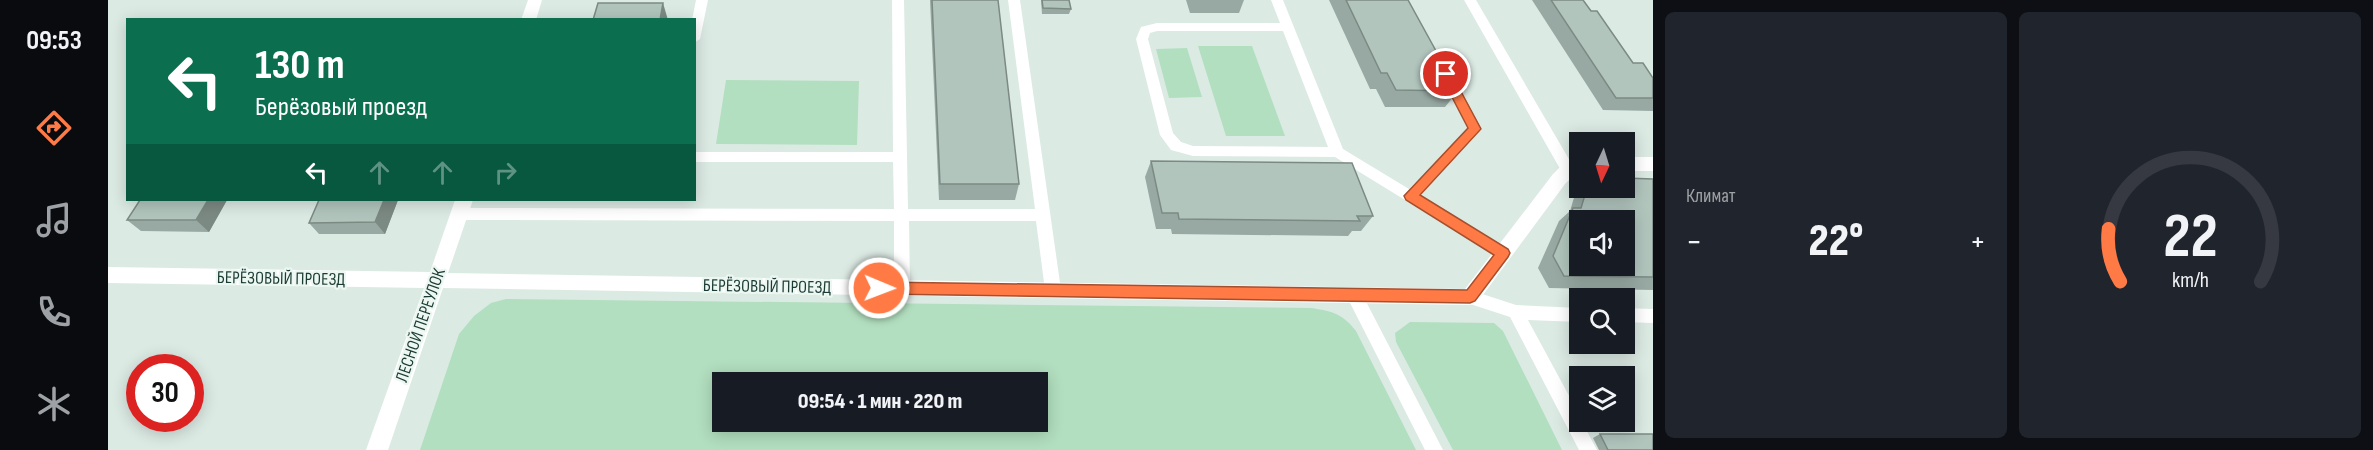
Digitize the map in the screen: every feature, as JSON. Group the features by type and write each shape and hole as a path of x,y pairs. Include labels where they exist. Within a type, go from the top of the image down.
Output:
{"street":[{"path":"529,18 534,0"},
{"path":"1635,164 1653,164"},
{"path":"1470,297 1559,179 1569,172"},
{"name":"ЛЕСНОЙ ПЕРЕУЛОК","path":"377,450 461,207"},
{"name":"БЕРЁЗОВЫЙ ПРОЕЗД","path":"108,275 1470,297"}],"lane":[{"path":"696,29 702,0"},
{"path":"898,0 902,288"},
{"path":"1014,0 1053,290"},
{"path":"1276,0 1337,152"},
{"path":"1470,0 1569,160"},
{"path":"1287,27 1157,27 1145,30 1142,39 1167,135 1176,146 1193,151 1337,152 1503,253"},
{"path":"1411,196 1475,129 1438,59"},
{"path":"696,157 900,157"},
{"path":"461,207 663,207 901,215 1043,215"},
{"path":"1354,295 1434,450"},
{"path":"1470,297 1516,312 1569,314"},
{"path":"1516,312 1588,450"},
{"path":"1635,315 1653,316"}],"green space":[{"path":"1198,46 1252,46 1285,136 1226,136"},
{"path":"1187,48 1202,97 1169,98 1156,49"},
{"path":"726,80 859,81 857,145 716,144"},
{"path":"506,299 1311,308 1342,317 1356,331 1416,450 420,450 459,334 474,316 491,303"},
{"path":"1410,322 1494,323 1503,331 1562,450 1453,450 1396,342 1395,333"}],"building":[{"path":"932,0 998,0 1019,184 940,184"},
{"path":"1042,0 1069,0 1071,9 1043,8"},
{"path":"1346,0 1408,0 1458,91 1396,90 1387,73 1381,73"},
{"path":"1551,0 1583,0 1591,11 1597,11 1633,63 1643,63 1653,78 1653,98 1616,98"},
{"path":"598,3 663,3 660,18 594,18"},
{"path":"1151,161 1352,163 1373,216 1357,216 1360,221 1179,219 1178,213 1162,213"},
{"path":"1635,178 1653,179 1653,277 1564,276 1553,256 1569,218 1569,276 1635,276 1635,210 1572,210 1581,208 1584,198 1635,198"},
{"path":"139,201 207,201 196,220 127,220"},
{"path":"319,201 384,201 375,222 309,223"},
{"path":"1600,434 1653,434 1653,450 1608,450"}],"route":[{"path":"879,288 1470,297 1503,253 1411,196 1475,129 1446,74"}]}
